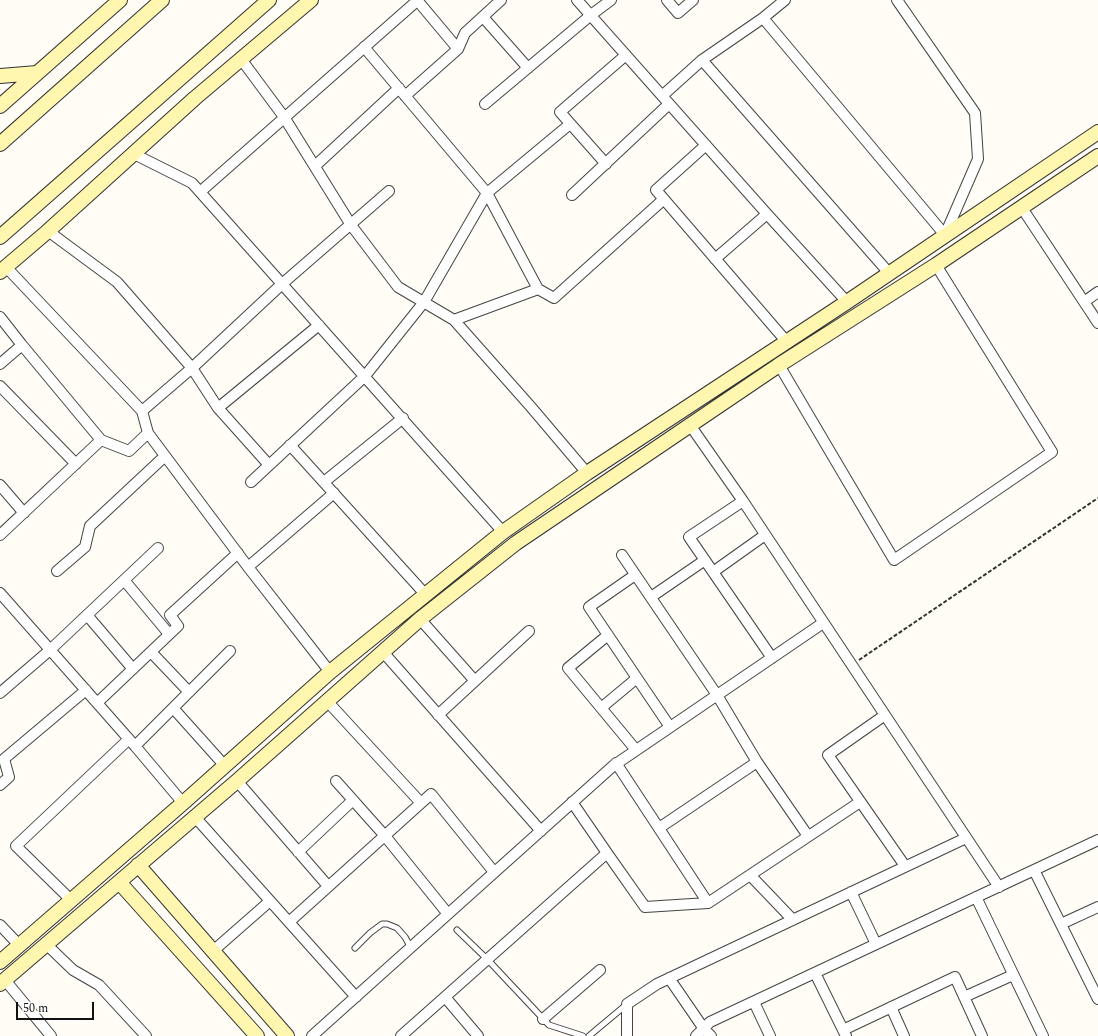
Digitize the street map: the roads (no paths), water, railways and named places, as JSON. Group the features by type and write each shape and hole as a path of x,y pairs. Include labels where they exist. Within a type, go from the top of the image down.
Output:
{"street":[{"path":"0,106 120,0"},
{"path":"0,144 162,0"},
{"path":"0,237 269,0"},
{"path":"311,0 195,98 48,231 3,269 142,411 148,433 238,554 330,672"},
{"path":"200,192 417,0 458,50"},
{"path":"315,166 402,92 458,50 465,33 501,0"},
{"path":"577,0 847,302"},
{"path":"485,104 590,15 611,0"},
{"path":"666,0 678,13 694,0"},
{"path":"662,96 702,60 763,18 785,0"},
{"path":"897,0 975,112 978,158 945,235"},
{"path":"483,17 528,68"},
{"path":"763,18 945,235"},
{"path":"364,47 487,193 538,289 554,298 664,199"},
{"path":"606,164 560,112 626,55"},
{"path":"241,59 284,117 351,225 398,287 454,320 532,406 587,473"},
{"path":"702,60 889,273"},
{"path":"0,76 37,73"},
{"path":"572,194 669,104"},
{"path":"251,482 365,376 424,302 487,193 570,124"},
{"path":"0,962 72,901 330,672 503,532 587,473 847,302 1098,132"},
{"path":"706,145 656,190 786,341"},
{"path":"134,154 192,183 503,532"},
{"path":"52,1036 3,982 237,781 420,619 516,543 779,365 936,265 1098,156"},
{"path":"142,411 192,368 282,284 390,191"},
{"path":"1022,208 1098,323"},
{"path":"715,259 767,214"},
{"path":"48,231 117,282 192,368 218,408 269,465"},
{"path":"779,365 894,560 1052,452 936,265"},
{"path":"454,320 538,289"},
{"path":"1084,302 1098,292"},
{"path":"0,317 101,440 129,451 148,433"},
{"path":"218,408 319,325"},
{"path":"0,364 22,345"},
{"path":"0,386 76,464"},
{"path":"324,482 403,418"},
{"path":"690,426 743,501 998,887"},
{"path":"0,535 101,440"},
{"path":"290,445 425,594"},
{"path":"57,571 85,547 90,526 165,456"},
{"path":"0,485 24,513"},
{"path":"248,567 334,493"},
{"path":"743,501 689,537 772,658"},
{"path":"713,572 765,535"},
{"path":"0,693 50,650 158,548"},
{"path":"97,703 178,626 170,616 238,554"},
{"path":"622,555 717,695 757,762 808,836"},
{"path":"651,597 705,560"},
{"path":"636,575 589,607 670,727"},
{"path":"124,580 169,634"},
{"path":"2,599 86,690 183,803"},
{"path":"87,615 133,669"},
{"path":"420,619 475,681"},
{"path":"312,1036 616,763 823,623"},
{"path":"438,715 529,631"},
{"path":"608,635 568,668 636,750"},
{"path":"72,901 16,846 132,742 173,708 230,651"},
{"path":"151,652 189,692"},
{"path":"383,652 541,831"},
{"path":"601,708 637,678"},
{"path":"0,785 9,777 4,759 86,690"},
{"path":"327,700 421,803"},
{"path":"173,708 225,766"},
{"path":"884,715 828,755 905,866"},
{"path":"659,828 757,762"},
{"path":"616,763 708,903"},
{"path":"237,781 328,886"},
{"path":"336,781 385,836 448,914"},
{"path":"289,922 431,794 494,872"},
{"path":"298,852 353,800"},
{"path":"572,802 645,906 708,903 860,802"},
{"path":"194,817 356,997"},
{"path":"627,1036 627,1004 657,984 966,838"},
{"path":"696,1036 710,1022 1098,840"},
{"path":"401,1036 607,853"},
{"path":"138,865 287,1036"},
{"path":"1034,870 1098,999"},
{"path":"750,875 792,920"},
{"path":"119,882 257,1036"},
{"path":"850,892 876,944"},
{"path":"976,898 1043,1036"},
{"path":"213,951 270,901"},
{"path":"1061,924 1098,907"},
{"path":"0,925 19,945"},
{"path":"46,944 73,970 99,986 146,1036"},
{"path":"543,1019 600,970"},
{"path":"815,973 844,1033 891,1007 955,977 982,1036"},
{"path":"964,997 1014,975"},
{"path":"669,978 704,1029 711,1036"},
{"path":"445,997 478,1036"},
{"path":"754,1002 770,1036"},
{"path":"891,1007 904,1036"}],"lane":[{"path":"355,948 370,933 382,924 387,924 397,928 405,937 410,948"},
{"path":"457,930 549,1025 583,1036"},
{"path":"589,1036 627,1004"}]}
